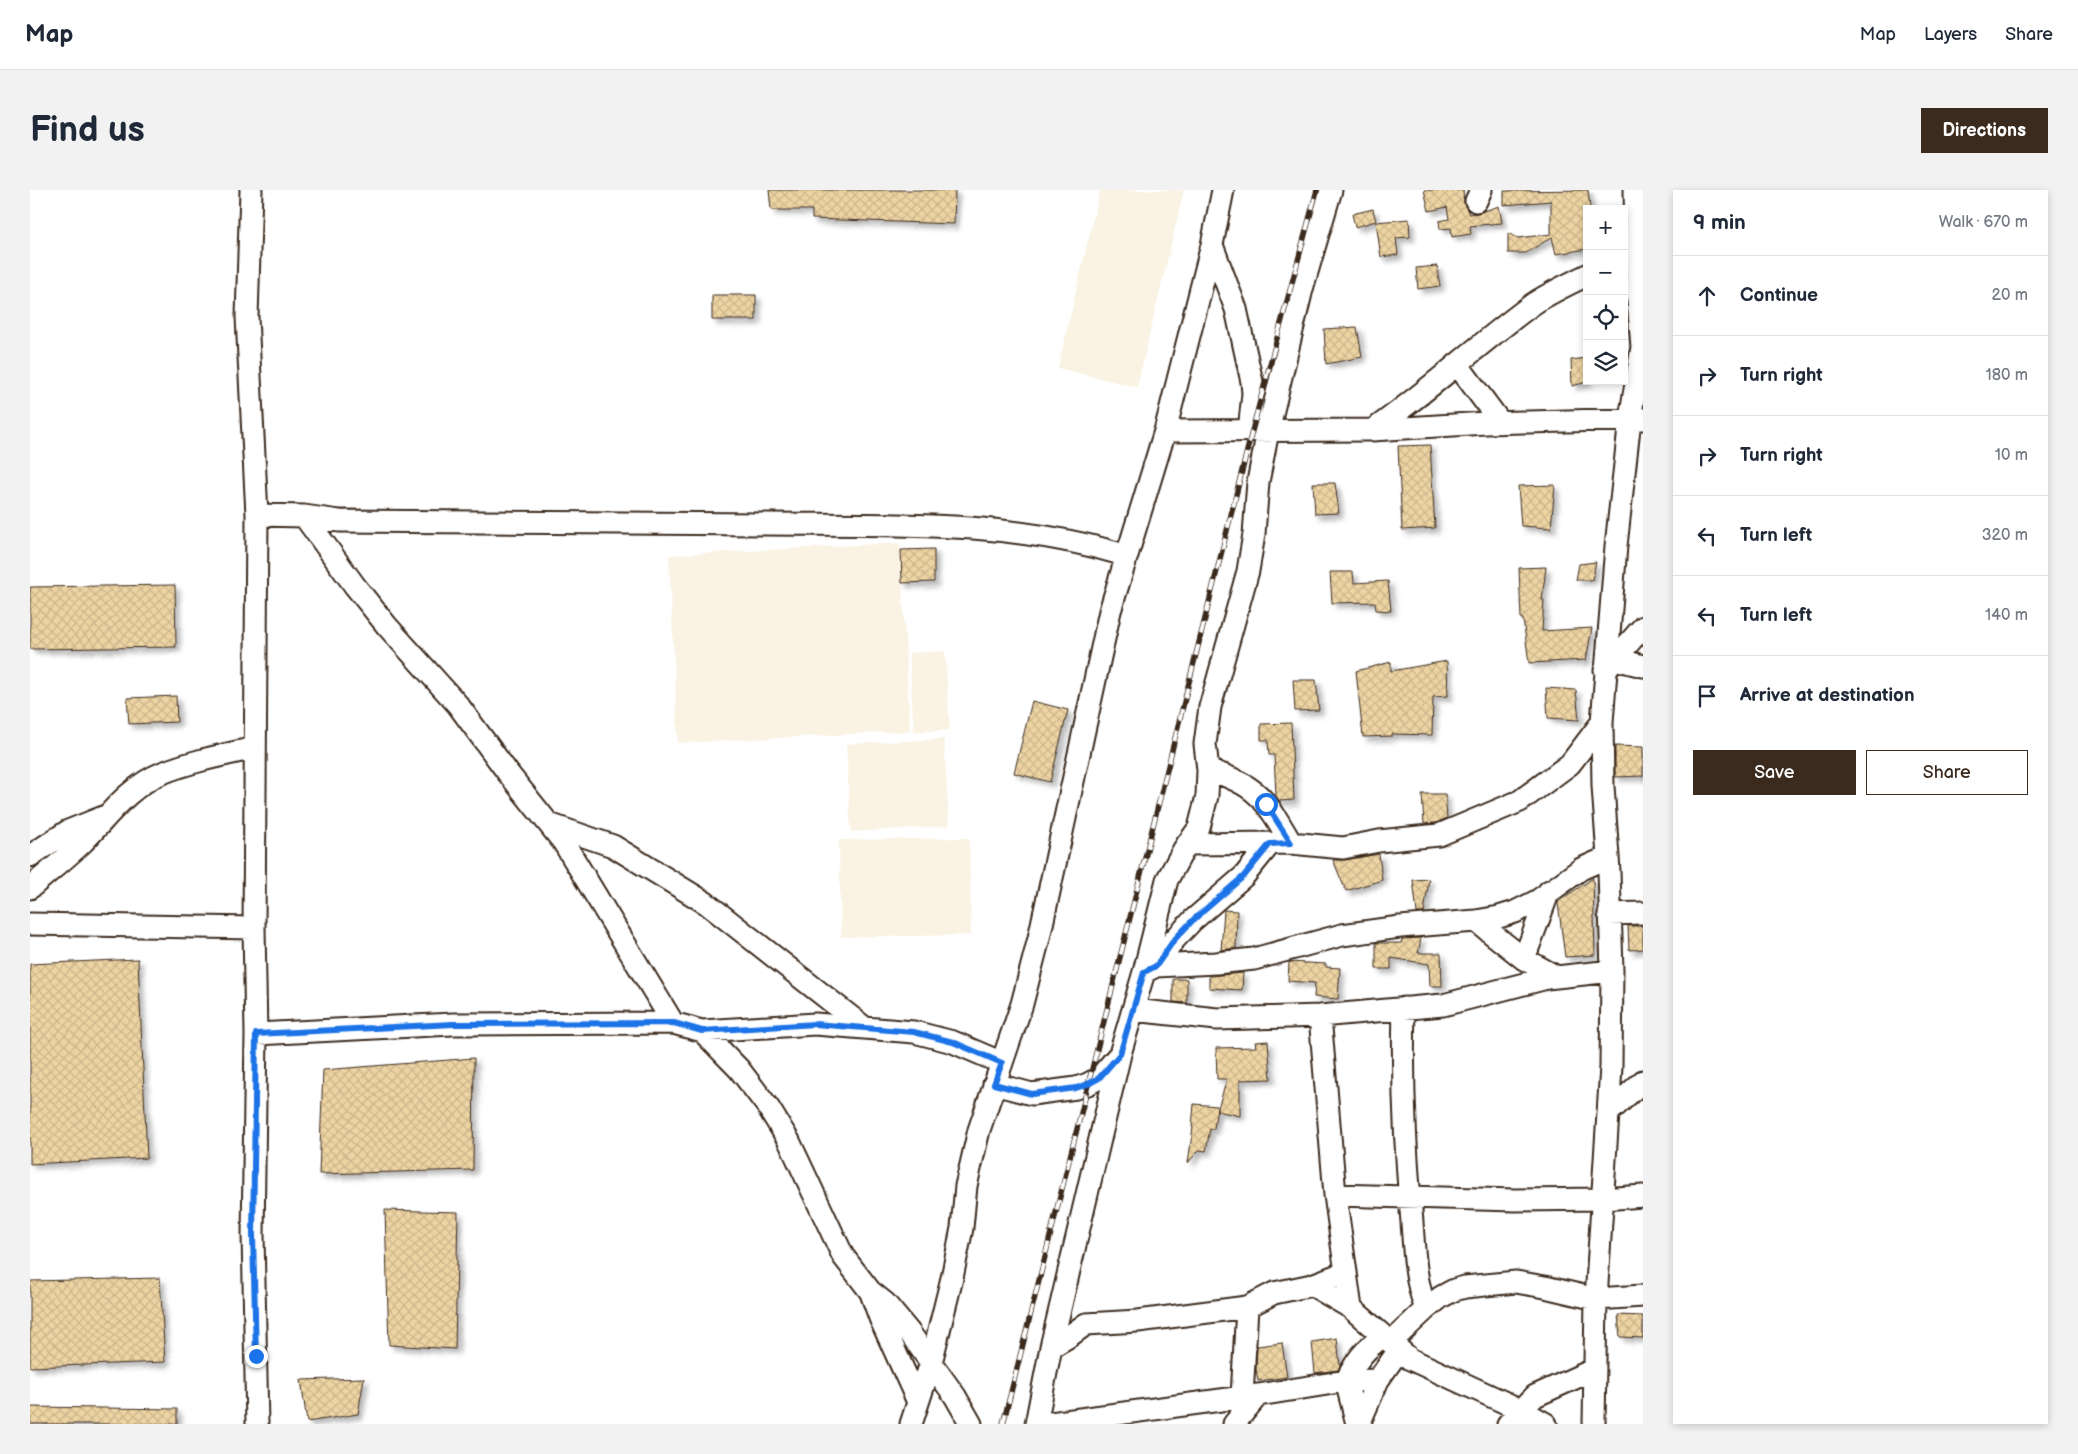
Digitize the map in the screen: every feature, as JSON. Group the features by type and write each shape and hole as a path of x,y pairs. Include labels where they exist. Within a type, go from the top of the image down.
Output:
{"street":[{"path":"251,190 247,317 257,515 254,928 256,1034 253,1235 257,1424"},
{"path":"911,1424 932,1363 952,1278 962,1228 966,1186 979,1130 1022,1004 1039,938 1110,611 1165,431 1212,246 1223,190"},
{"path":"1259,431 1331,190"},
{"path":"1594,1424 1596,1299 1609,1112 1612,971 1608,857 1603,786 1602,722 1637,419 1642,348 1635,256 1635,190"},
{"path":"1036,1424 1051,1347 1120,1054 1133,1010 1150,969 1167,880 1198,828 1207,796 1208,770 1205,744 1210,707 1248,571 1254,534 1259,431 1254,394 1236,309 1212,246"},
{"path":"1372,430 1399,411 1535,303 1583,276"},
{"path":"1457,364 1500,422"},
{"path":"1165,431 1372,430 1500,422 1637,419"},
{"path":"257,515 304,516 339,521 944,527 1027,534 1093,545 1127,556"},
{"path":"304,516 355,586 387,626 458,705 508,773 549,824 583,873 606,914 674,1023"},
{"path":"1610,665 1641,633"},
{"path":"1610,665 1643,666"},
{"path":"1187,844 1291,843 1344,848 1380,841 1439,835 1520,801 1570,764 1602,722"},
{"path":"30,888 82,842 130,792 161,773 194,762 255,748"},
{"path":"1208,770 1230,776 1251,788 1266,804 1291,843"},
{"path":"30,856 68,831 106,816"},
{"path":"549,824 613,846 706,903 865,1028"},
{"path":"1150,969 1174,940 1244,876 1270,844"},
{"path":"1150,969 1254,959 1342,935 1400,927 1476,921 1515,912 1537,901 1581,870 1608,857"},
{"path":"1524,959 1549,891"},
{"path":"1515,912 1524,959 1526,983"},
{"path":"1609,914 1643,913"},
{"path":"1476,921 1524,959 1557,977"},
{"path":"30,924 254,928"},
{"path":"1133,1010 1217,1019 1320,1016 1443,1005 1526,983 1557,977 1612,971"},
{"path":"1404,1008 1403,1043 1409,1196 1416,1276 1426,1309"},
{"path":"1320,1016 1335,1195 1353,1310 1358,1358"},
{"path":"256,1034 453,1024 674,1023 702,1031 786,1024 815,1024 914,1032 953,1042 1002,1063"},
{"path":"702,1031 739,1069 768,1107 789,1141 843,1256 870,1291 885,1303 932,1363 972,1424"},
{"path":"994,1084 1032,1094 1076,1088 1099,1078 1120,1054"},
{"path":"1609,1112 1643,1081"},
{"path":"1335,1195 1515,1200 1603,1199 1643,1196"},
{"path":"1051,1347 1086,1324 1138,1321 1246,1307 1274,1293 1312,1285 1346,1272"},
{"path":"1358,1424 1378,1380 1391,1343 1426,1309 1454,1290 1465,1287 1516,1282 1596,1299 1643,1296"},
{"path":"1312,1285 1353,1310 1410,1359 1514,1417 1546,1424"},
{"path":"870,1291 880,1318 918,1402"},
{"path":"1234,1424 1250,1396 1246,1307"},
{"path":"1358,1424 1346,1381 1358,1358 1369,1346 1391,1343"},
{"path":"1514,1417 1535,1396 1595,1369"},
{"path":"1043,1424 1346,1381 1378,1380"}],"shaded area":[{"path":"1100,190 1184,190 1137,387 1058,368"},
{"path":"900,543 910,731 678,743 669,555"},
{"path":"945,651 950,730 914,732 909,653"},
{"path":"944,739 949,826 851,832 846,744"},
{"path":"969,838 971,935 841,937 839,840"}],"building":[{"path":"769,190 955,190 954,224 812,219 812,210 771,210"},
{"path":"1424,190 1463,190 1464,203 1469,214 1499,206 1502,223 1470,226 1471,234 1452,237 1451,228 1440,229 1439,221 1449,219 1447,207 1429,211"},
{"path":"1588,190 1590,205 1583,205 1583,250 1556,254 1552,237 1526,253 1508,253 1508,233 1518,238 1551,234 1551,201 1504,205 1504,191"},
{"path":"1373,209 1376,221 1355,227 1352,214"},
{"path":"1409,219 1410,237 1396,238 1398,255 1381,257 1376,222"},
{"path":"1437,266 1440,286 1418,289 1416,268"},
{"path":"712,295 756,295 756,320 712,320"},
{"path":"1357,327 1362,357 1326,364 1324,329"},
{"path":"1583,358 1583,383 1572,386 1571,360"},
{"path":"1430,445 1435,528 1402,530 1398,446"},
{"path":"1313,483 1335,483 1339,513 1315,514"},
{"path":"1555,485 1551,528 1521,526 1518,486"},
{"path":"934,549 934,582 902,583 901,550"},
{"path":"1596,562 1592,580 1576,580 1579,564"},
{"path":"1546,567 1542,600 1544,600 1542,631 1592,628 1586,660 1529,663 1523,619 1521,619 1519,568"},
{"path":"1330,572 1353,572 1354,583 1388,581 1391,611 1376,610 1375,602 1332,603"},
{"path":"175,585 176,647 30,649 30,587"},
{"path":"1447,661 1448,696 1433,697 1432,735 1392,734 1392,736 1363,737 1356,671 1391,662 1391,671"},
{"path":"1293,680 1316,680 1319,710 1295,711"},
{"path":"1546,688 1576,690 1579,720 1548,718"},
{"path":"176,696 177,722 129,724 127,698"},
{"path":"1032,701 1068,710 1050,782 1014,773"},
{"path":"1291,723 1294,800 1279,801 1276,796 1274,755 1269,755 1268,740 1261,740 1261,724"},
{"path":"1615,746 1643,747 1643,776 1615,777"},
{"path":"1422,794 1445,794 1447,818 1436,823 1424,824"},
{"path":"1379,854 1382,880 1346,891 1333,860 1345,860"},
{"path":"1593,878 1595,955 1565,957 1558,903"},
{"path":"1429,879 1424,913 1417,913 1413,880"},
{"path":"1224,910 1237,911 1236,948 1221,950"},
{"path":"1628,926 1643,926 1643,949 1629,950"},
{"path":"1421,938 1418,953 1441,953 1442,986 1430,986 1429,964 1391,958 1391,969 1376,969 1376,943 1401,943 1402,939"},
{"path":"138,959 147,1158 30,1164 30,964"},
{"path":"1289,962 1326,964 1326,967 1340,968 1338,999 1314,997 1315,983 1288,981"},
{"path":"1243,973 1242,990 1209,988 1209,976"},
{"path":"1173,979 1187,979 1187,1003 1173,1002"},
{"path":"1268,1041 1271,1079 1240,1080 1240,1116 1217,1111 1227,1079 1217,1079 1216,1048 1256,1047 1255,1042"},
{"path":"474,1058 473,1170 319,1174 323,1070"},
{"path":"1194,1104 1217,1106 1214,1129 1210,1129 1206,1151 1199,1150 1188,1163 1193,1127"},
{"path":"385,1210 458,1212 455,1349 389,1345"},
{"path":"160,1278 165,1362 30,1367 30,1281"},
{"path":"1618,1315 1643,1316 1643,1338 1620,1337"},
{"path":"1337,1338 1340,1366 1338,1370 1315,1373 1312,1342"},
{"path":"1282,1343 1287,1377 1258,1381 1256,1369 1257,1346"},
{"path":"364,1378 358,1414 307,1422 301,1380"},
{"path":"30,1407 177,1409 177,1424 30,1424"}],"railway":[{"path":"1003,1424 1252,431 1317,190"}],"route":[{"path":"256,1356 253,1235 256,1034 453,1024 674,1023 702,1031 786,1024 815,1024 914,1032 953,1042 1002,1063 994,1084 1032,1094 1076,1088 1099,1078 1120,1054 1144,972 1156,966 1174,940 1193,920 1244,876 1270,844 1291,843 1266,804"}]}
